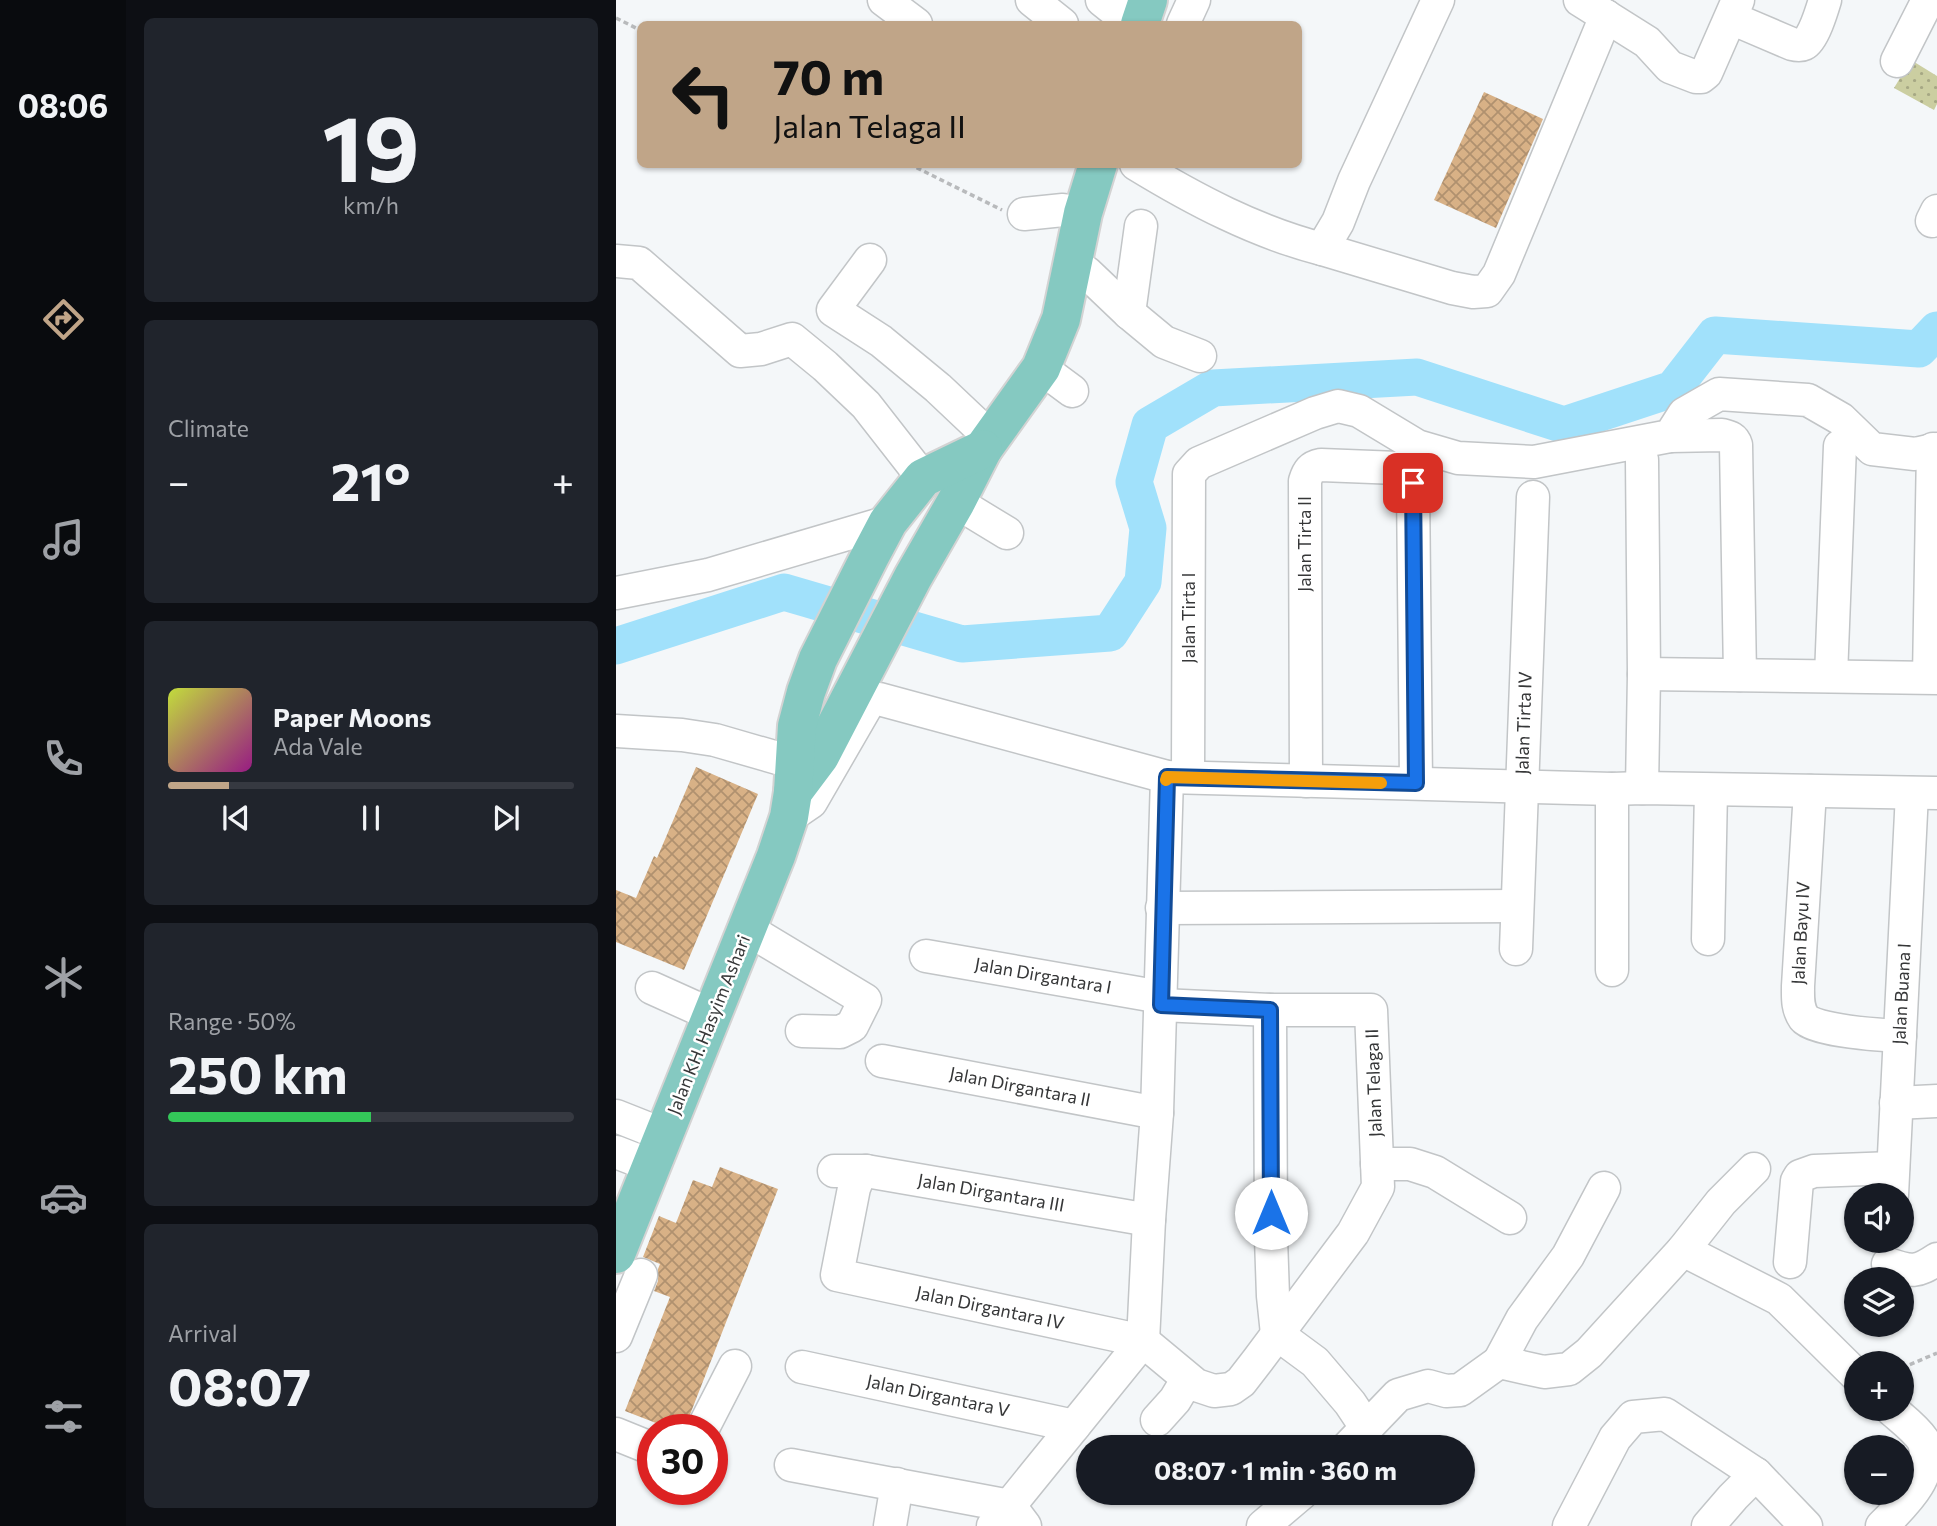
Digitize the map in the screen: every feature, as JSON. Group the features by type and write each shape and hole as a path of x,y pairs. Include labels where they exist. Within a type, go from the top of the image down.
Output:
{"main road":[{"name":"Jalan KH. Hasyim Ashari","path":"792,791 820,756 913,577 987,444 1041,368 1061,319 1083,213 1097,168"},
{"name":"Jalan KH. Hasyim Ashari","path":"627,1274 658,1151 776,856 792,791 797,726 818,659 888,522 923,478 987,444"}],"street":[{"path":"884,0 912,21"},
{"path":"1032,0 1058,21"},
{"path":"1102,0 1144,19"},
{"path":"1184,21 1194,0"},
{"path":"1322,249 1338,222 1354,181 1438,0"},
{"path":"1143,168 1241,221 1303,244 1452,288 1473,292 1487,291 1499,274 1593,8 1647,42 1670,67 1701,77 1706,73 1734,9 1792,44 1800,46 1810,38 1825,0"},
{"path":"1896,61 1928,0"},
{"path":"1024,214 1063,211 1083,213"},
{"path":"1129,313 1141,226"},
{"path":"870,260 833,310 881,341 938,388 987,444"},
{"path":"616,261 639,263 740,351 761,349 792,339 866,405 923,478"},
{"path":"1073,263 1164,342 1200,356"},
{"path":"1041,368 1072,391"},
{"path":"1644,674 1933,678 1935,449 1914,454 1872,449 1841,419 1808,400 1719,394 1684,414 1670,436"},
{"name":"Jalan Tirta I","path":"1143,1341 1157,1113 1162,908 1177,777 1189,474 1199,463 1315,413 1338,406 1359,411 1418,446 1458,458 1534,462 1670,436"},
{"path":"1670,436 1730,436 1736,445 1740,676"},
{"path":"1831,676 1840,446"},
{"path":"1612,970 1627,788 1644,674 1642,460"},
{"name":"Jalan Tirta II","path":"1306,781 1305,481 1307,473 1321,465 1398,468 1411,476 1416,783"},
{"name":"Jalan Tirta IV","path":"1516,949 1533,497"},
{"path":"956,502 1007,533"},
{"path":"616,593 708,575 888,522"},
{"path":"616,731 715,740 811,802 870,701 879,699 1177,777 1925,793"},
{"path":"1708,939 1711,790"},
{"name":"Jalan Bayu IV","path":"1810,791 1798,986 1799,1008 1805,1019 1817,1026 1874,1035 1900,1036"},
{"name":"Jalan Buana I","path":"1892,1182 1900,1036 1925,793"},
{"path":"1162,908 1516,906"},
{"path":"747,929 865,1000 852,1026 841,1032 802,1031"},
{"name":"Jalan Dirgantara I","path":"926,956 1161,1001"},
{"path":"652,988 712,1015"},
{"name":"Jalan Telaga II","path":"1161,1001 1270,1010 1371,1010 1378,1187 1353,1233 1241,1382 1231,1390 1214,1391 1187,1380"},
{"path":"1270,1010 1271,1238 1277,1334 1315,1362 1344,1395 1356,1435"},
{"name":"Jalan Dirgantara II","path":"882,1061 1157,1113"},
{"path":"1896,1103 1937,1101"},
{"path":"616,1116 658,1151"},
{"path":"616,1152 658,1151"},
{"path":"1377,1164 1410,1164 1435,1172 1510,1218"},
{"path":"1499,1362 1544,1372 1569,1368 1589,1353 1683,1251 1721,1202 1754,1169"},
{"name":"Jalan Dirgantara III","path":"834,1171 866,1171 1149,1220"},
{"name":"Jalan Dirgantara IV","path":"866,1171 858,1178 854,1188 837,1275 1143,1341"},
{"path":"1790,1262 1797,1181 1800,1176 1814,1171 1892,1182"},
{"path":"1359,1435 1398,1395 1428,1386 1446,1391 1460,1390 1499,1362 1522,1319 1568,1256 1604,1188"},
{"path":"1683,1251 1779,1299 1844,1363"},
{"path":"1888,1260 1906,1270 1916,1270 1937,1259"},
{"path":"616,1336 627,1274"},
{"path":"791,1465 897,1484 1009,1519 1074,1426 1143,1341 1187,1380 1175,1400 1157,1420"},
{"path":"710,1414 735,1366"},
{"name":"Jalan Dirgantara V","path":"802,1367 1074,1426"},
{"path":"1569,1526 1615,1438 1633,1417 1665,1414 1756,1474 1807,1526"},
{"path":"1882,1526 1923,1484 1931,1463 1925,1441 1904,1421"},
{"path":"616,1434 637,1443"},
{"path":"1708,1526 1756,1474"},
{"path":"890,1526 897,1484"},
{"path":"1263,1526 1288,1505"}],"path":[{"path":"616,18 637,28"},
{"path":"917,168 997,209 1024,214"},
{"path":"1914,1362 1937,1353"}],"green space":[{"path":"1911,60 1937,76 1937,104 1934,110 1894,88"}],"building":[{"path":"1484,92 1543,119 1496,228 1434,200"},
{"path":"696,767 758,794 684,970 616,942 616,890 636,898 654,856 657,858"},
{"path":"720,1167 778,1189 690,1414 637,1416 625,1411 670,1297 654,1291 660,1264 643,1257 659,1216 676,1223 693,1180 712,1187"}],"waterway":[{"path":"616,646 784,592 962,644 1110,633 1143,582 1148,528 1134,482 1150,425 1213,388 1417,377 1564,425 1673,389 1715,335 1919,349 1937,330"}],"slow traffic":[{"path":"1166,780 1167,777 1381,783"}],"route":[{"path":"1271,1213 1270,1010 1161,1005 1167,777 1416,783 1413,483"}]}
